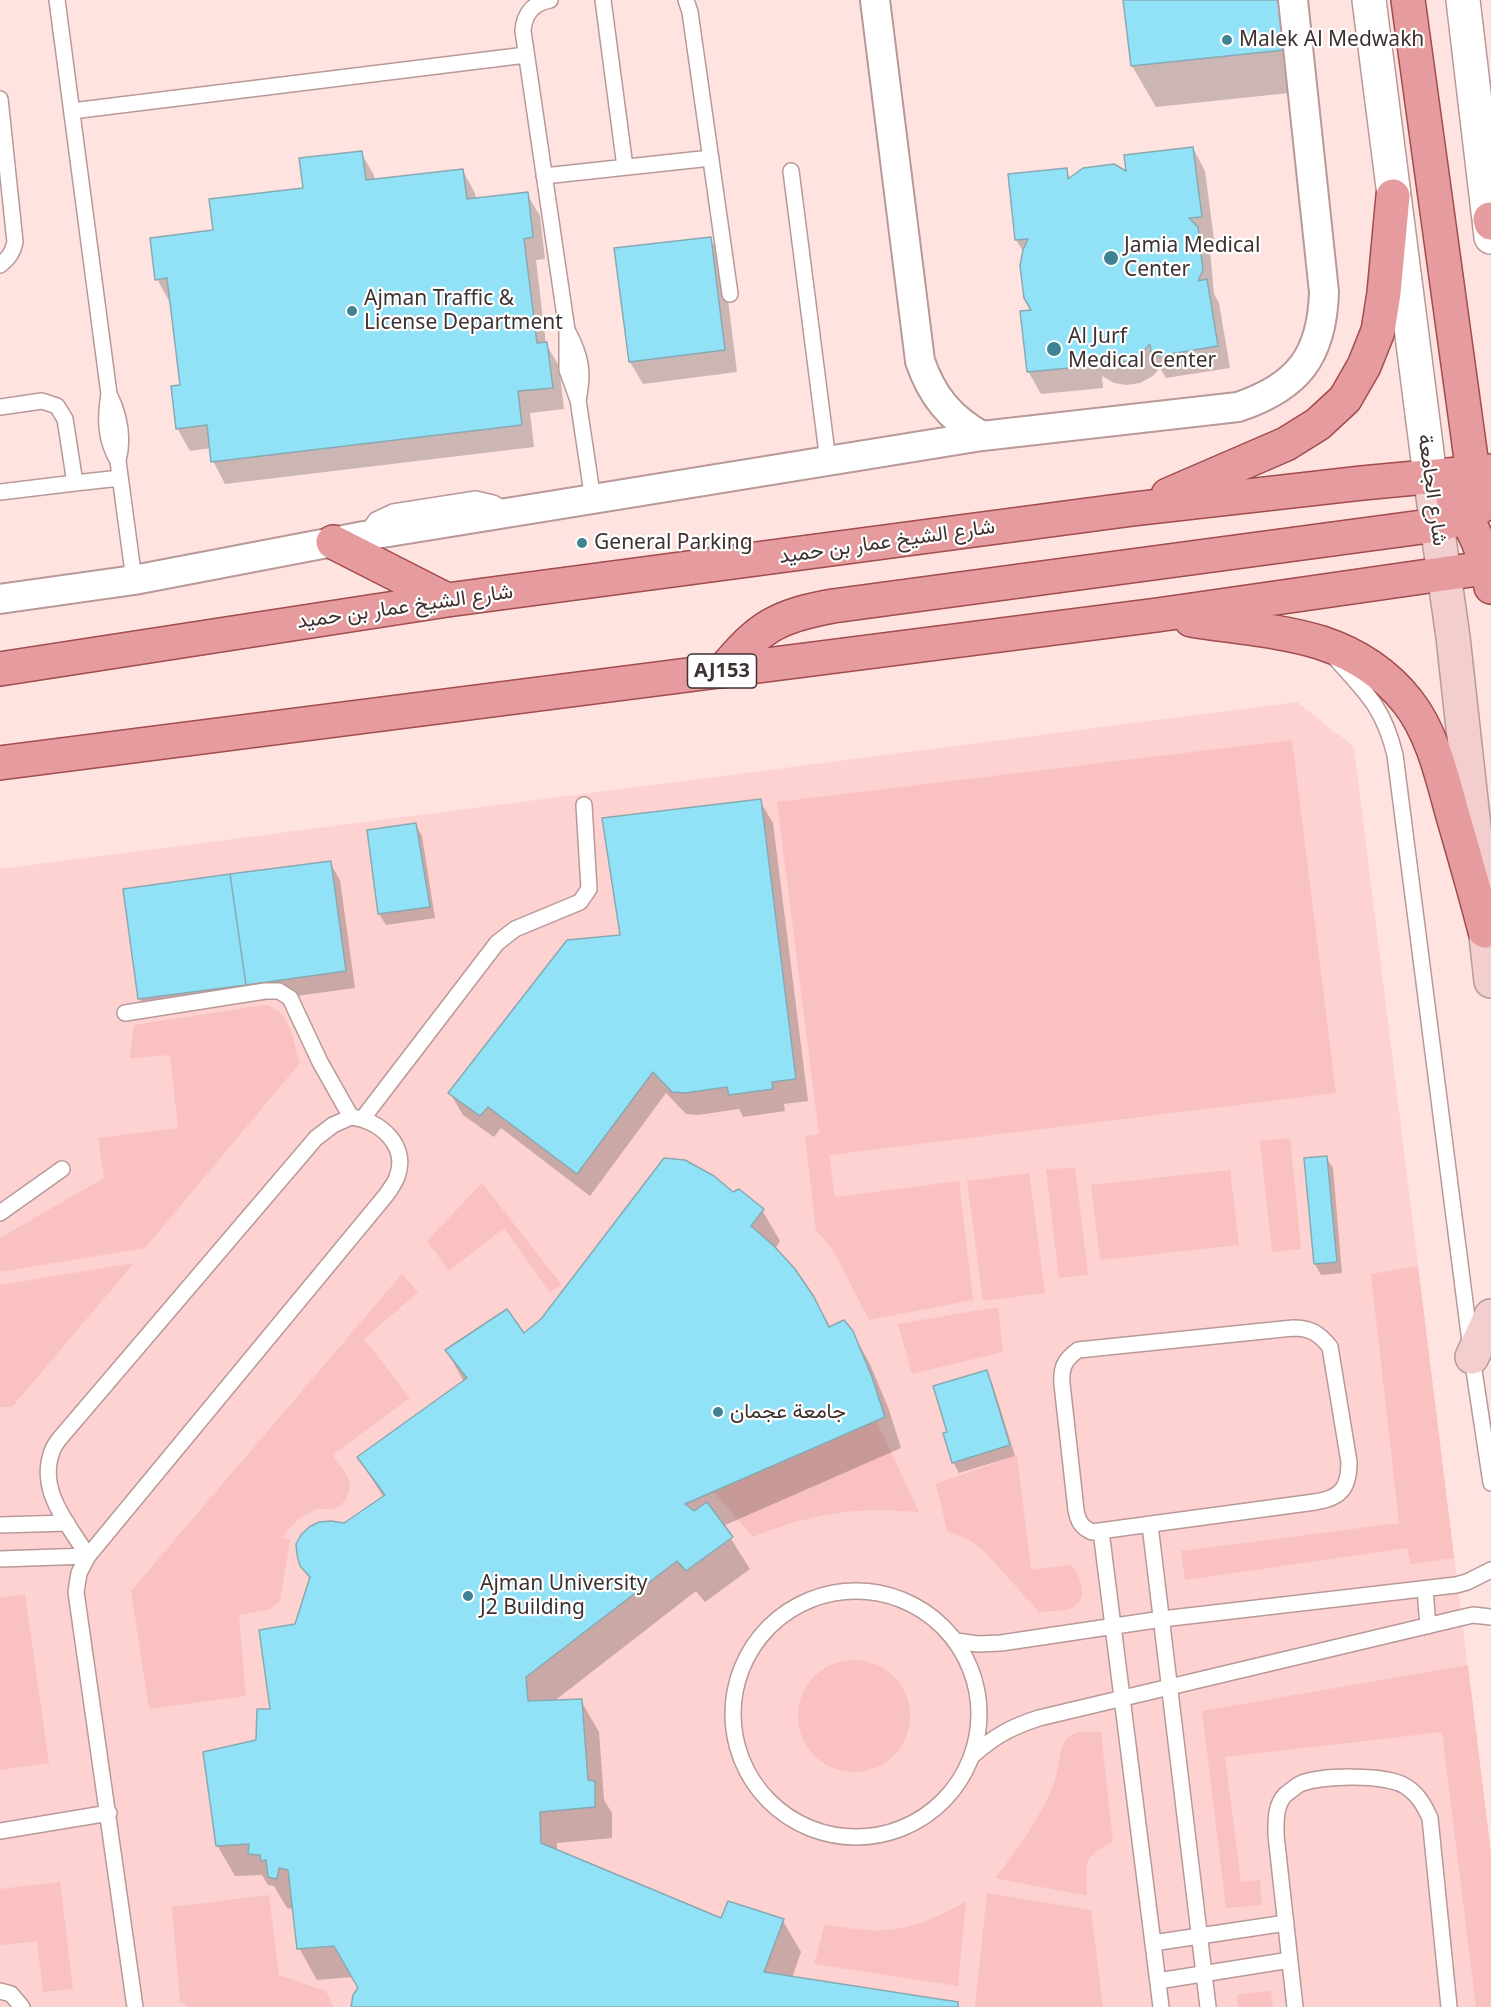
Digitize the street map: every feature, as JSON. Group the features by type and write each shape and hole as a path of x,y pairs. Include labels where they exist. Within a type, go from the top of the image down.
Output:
{"main road":[{"path":"1408,0 1482,472 1476,518 1490,574"},
{"path":"1133,509 1286,444 1318,424 1345,399 1364,366 1378,331 1393,196"},
{"name":"شارع الشيخ عمار بن حميد","path":"0,669 447,600 1133,509 1482,472"},
{"path":"1430,476 1476,518"},
{"path":"1444,575 1476,518"},
{"path":"723,671 744,645 773,623 799,612 1476,518"},
{"path":"333,542 447,600"},
{"name":"AJ153","path":"5,766 1444,575 1490,574"},
{"name":"شارع الجامعة","path":"1444,575 1453,637 1491,981"},
{"path":"1156,615 1292,636 1322,644 1351,656 1379,672 1408,702 1430,739 1485,931"},
{"path":"1472,1357 1491,1316"}],"street":[{"path":"875,0 920,361 926,380 936,398 957,420 982,436"},
{"path":"0,599 134,579 364,536 982,436 1238,407 1263,398 1286,384 1304,364 1317,342 1324,292 1293,0"},
{"name":"شارع الجامعة","path":"1369,0 1430,476"},
{"path":"1463,0 1490,226"}],"lane":[{"path":"57,0 109,394 117,409 121,425 121,448 118,461 134,579"},
{"path":"550,0 534,6 524,21 523,31 567,330 576,345 581,361 582,385 578,400 592,500"},
{"path":"603,0 625,167"},
{"path":"686,0 690,12 730,294"},
{"path":"72,111 526,55"},
{"path":"0,99 15,242 8,259 0,265"},
{"path":"544,176 711,158"},
{"path":"791,171 828,461"},
{"path":"0,407 42,401 57,406 65,419 75,483"},
{"path":"0,492 120,478"},
{"path":"1322,644 1364,689 1379,709 1389,732 1395,755 1472,1357 1491,1483"},
{"path":"357,1118 496,943 514,929 580,902 589,889 584,805"},
{"path":"125,1013 265,991 279,991 290,998 297,1009 320,1062 357,1118"},
{"path":"88,1556 50,1493 48,1470 53,1448 316,1138 333,1125 357,1118 372,1122 389,1135 399,1154 398,1176 387,1194 88,1556 79,1573 76,1592 135,2007"},
{"path":"0,1213 62,1169"},
{"path":"1293,1328 1308,1328 1321,1335 1330,1347 1334,1361 1349,1462 1349,1478 1342,1491 1329,1500 1150,1525 1092,1532 1083,1527 1078,1520 1061,1370 1067,1358 1078,1350 1293,1328"},
{"path":"0,1525 67,1523"},
{"path":"1150,1525 1208,2007"},
{"path":"1101,1531 1161,2007"},
{"path":"0,1559 88,1556"},
{"path":"956,1641 978,1644 1001,1643 1114,1625 1425,1589 1467,1582 1491,1570"},
{"path":"1425,1589 1428,1626"},
{"path":"849,1591 890,1595 926,1613 956,1641 974,1677 980,1716 973,1755 953,1791 923,1818 885,1835 844,1838 805,1826 771,1804 746,1771 734,1732 734,1690 748,1652 774,1621 809,1599 849,1591"},
{"path":"973,1755 994,1737 1016,1725 1473,1615 1491,1617"},
{"path":"1295,2007 1276,1835 1276,1814 1285,1796 1301,1784 1360,1776 1383,1778 1404,1784 1420,1798 1430,1818 1449,2007"},
{"path":"0,1831 109,1813"},
{"path":"1153,1943 1286,1923"},
{"path":"1158,1981 1290,1960"},
{"path":"0,1991 11,1994 22,2007"}],"shaded area":[{"name":"جامعة عجمان","path":"1297,702 1354,747 1491,1854 1491,2007 0,2007 0,869"},
{"path":"1292,740 1336,1093 829,1155 835,1197 959,1181 973,1300 869,1320 835,1254 816,1231 805,1136 819,1134 777,802"},
{"path":"264,1005 280,1012 290,1027 300,1063 145,1248 0,1272 0,1238 104,1178 98,1138 178,1128 170,1055 130,1058 134,1025"},
{"path":"1290,1138 1301,1249 1272,1252 1260,1141"},
{"path":"1075,1167 1088,1275 1059,1278 1046,1170"},
{"path":"1230,1170 1239,1245 1100,1260 1091,1185"},
{"path":"1029,1173 1045,1293 983,1301 967,1181"},
{"path":"482,1183 561,1284 550,1293 504,1228 449,1271 427,1241"},
{"path":"134,1263 12,1407 0,1407 0,1285"},
{"path":"1418,1266 1454,1558 1411,1564 1407,1548 1185,1580 1181,1551 1399,1523 1371,1274"},
{"path":"402,1274 418,1292 364,1339 410,1398 332,1455 348,1478 347,1497 341,1505 333,1509 314,1510 293,1525 283,1538 290,1540 280,1601 270,1609 239,1615 246,1696 149,1709 131,1591"},
{"path":"998,1307 1003,1352 912,1374 898,1324"},
{"path":"876,1420 919,1512 874,1510 834,1514 795,1522 753,1537 713,1491"},
{"path":"1017,1455 1031,1570 1070,1565 1075,1570 1081,1582 1082,1595 1075,1606 1069,1609 1039,1612 983,1550 969,1540 947,1531 936,1484"},
{"path":"25,1594 49,1763 0,1770 0,1598"},
{"path":"854,1660 875,1665 893,1677 905,1695 910,1716 905,1737 893,1755 875,1767 854,1772 833,1767 815,1755 803,1737 798,1716 803,1695 815,1677 833,1665"},
{"path":"1468,1665 1491,1854 1491,2007 1476,2007 1442,1732 1225,1757 1241,1882 1260,1880 1262,1905 1226,1908 1202,1711"},
{"path":"1079,1732 1101,1732 1113,1841 1095,1853 1088,1862 1087,1896 995,1878 1036,1821 1056,1778 1065,1741"},
{"path":"60,1882 73,1989 43,1992 37,1941 0,1945 0,1889"},
{"path":"987,1893 1091,1910 1103,2007 975,2007"},
{"path":"269,1895 279,1975 326,1991 333,2007 188,2007 180,2001 172,1907"},
{"path":"966,1901 958,1986 814,1964 825,1924 865,1930 898,1929 930,1919"},
{"path":"1271,1991 1273,2007 1238,2007 1237,1995"}],"building":[{"path":"1123,0 1280,0 1285,50 1131,66"},
{"name":"Jamia Medical Center","path":"1193,147 1202,217 1189,218 1198,227 1203,270 1198,281 1207,279 1218,346 1152,357 1150,344 1141,354 1127,361 1112,363 1100,361 1090,355 1091,366 1027,372 1020,311 1031,310 1024,298 1020,266 1028,239 1015,240 1008,174 1067,168 1068,179 1083,168 1114,164 1126,171 1124,155"},
{"name":"Ajman Traffic & License Department","path":"362,151 366,180 463,169 467,199 528,192 533,237 524,239 537,343 547,342 553,388 518,391 522,425 211,462 207,425 176,429 171,386 180,385 167,278 155,280 150,238 213,230 209,199 303,188 299,158"},
{"path":"711,237 725,350 629,362 614,248"},
{"path":"761,799 796,1079 772,1082 773,1089 729,1095 727,1087 685,1093 672,1092 653,1072 577,1174 488,1107 480,1116 448,1093 567,940 620,935 602,818"},
{"path":"416,823 430,907 378,914 367,830"},
{"path":"331,861 346,971 246,985 230,874"},
{"path":"230,874 246,985 138,999 123,889"},
{"path":"1327,1156 1337,1262 1314,1264 1304,1158"},
{"name":"Ajman University J2 Building","path":"664,1158 685,1160 714,1176 733,1192 739,1189 764,1209 751,1226 795,1269 814,1297 829,1327 844,1320 853,1331 885,1417 685,1504 694,1511 707,1502 733,1537 686,1571 677,1561 526,1677 528,1701 582,1699 588,1780 595,1781 595,1807 540,1812 541,1843 721,1918 728,1901 784,1919 764,1972 958,2002 958,2007 351,2007 353,1995 358,1988 334,1946 297,1949 288,1870 279,1868 277,1879 268,1877 266,1860 261,1861 260,1855 248,1854 249,1844 216,1846 203,1752 256,1740 257,1709 270,1709 259,1630 295,1624 310,1577 300,1566 297,1555 296,1544 301,1535 309,1527 319,1522 344,1523 385,1495 357,1457 467,1378 445,1350 507,1309 524,1333 541,1319"},
{"path":"987,1370 1010,1445 952,1463 943,1433 947,1432 933,1386"}],"place":[{"name":"Malek Al Medwakh","path":"1227,40"},
{"name":"Jamia Medical Center","path":"1111,258"},
{"name":"Ajman Traffic & License Department","path":"352,311"},
{"name":"Al Jurf Medical Center","path":"1054,349"},
{"name":"General Parking","path":"582,543"},
{"name":"جامعة عجمان","path":"718,1412"},
{"name":"Ajman University J2 Building","path":"468,1596"}]}
